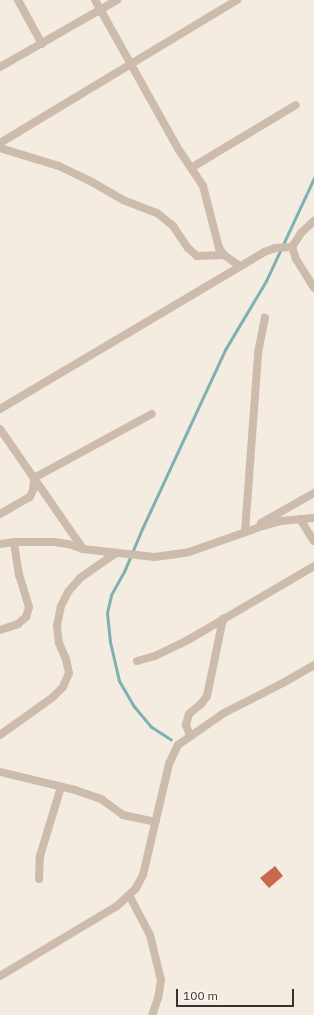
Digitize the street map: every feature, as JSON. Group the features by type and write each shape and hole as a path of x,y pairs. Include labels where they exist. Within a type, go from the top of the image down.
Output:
{"street":[{"path":"18,0 42,44"},
{"path":"95,0 179,150 192,168 206,194 219,248 224,255 240,266"},
{"path":"0,67 117,0"},
{"path":"0,143 237,0"},
{"path":"192,168 296,104"},
{"path":"0,148 59,166 81,176 123,200 157,214 173,226 188,248 197,256 224,255"},
{"path":"0,409 264,252 275,248 289,247 314,221"},
{"path":"289,247 314,288"},
{"path":"245,532 258,353 265,318"},
{"path":"34,478 152,414"},
{"path":"0,429 83,549"},
{"path":"0,514 30,497 33,490 34,478"},
{"path":"245,532 314,493"},
{"path":"0,544 14,542 54,542 68,544 83,549 116,553 155,557 171,556 189,552 280,521 314,518"},
{"path":"300,519 314,541"},
{"path":"0,630 18,624 26,617 29,607 19,575 14,542"},
{"path":"0,735 53,697 62,687 69,673 66,659 59,643 57,626 60,606 68,592 80,578 116,553"},
{"path":"137,661 172,648 314,566"},
{"path":"190,736 186,725 189,714 207,696 223,619"},
{"path":"0,976 117,906 136,888 143,876 169,764 178,745 224,713 283,683 314,665"},
{"path":"0,772 61,787 101,799 123,815 155,822"},
{"path":"39,879 40,856 61,787"},
{"path":"129,895 150,935 161,980 158,998 152,1015"}],"building":[{"path":"275,866 283,876 269,888 260,878"}],"waterway":[{"path":"171,740 151,727 134,707 119,681 110,642 107,613 111,595 124,572 142,529 225,350 266,281 314,178"}]}
